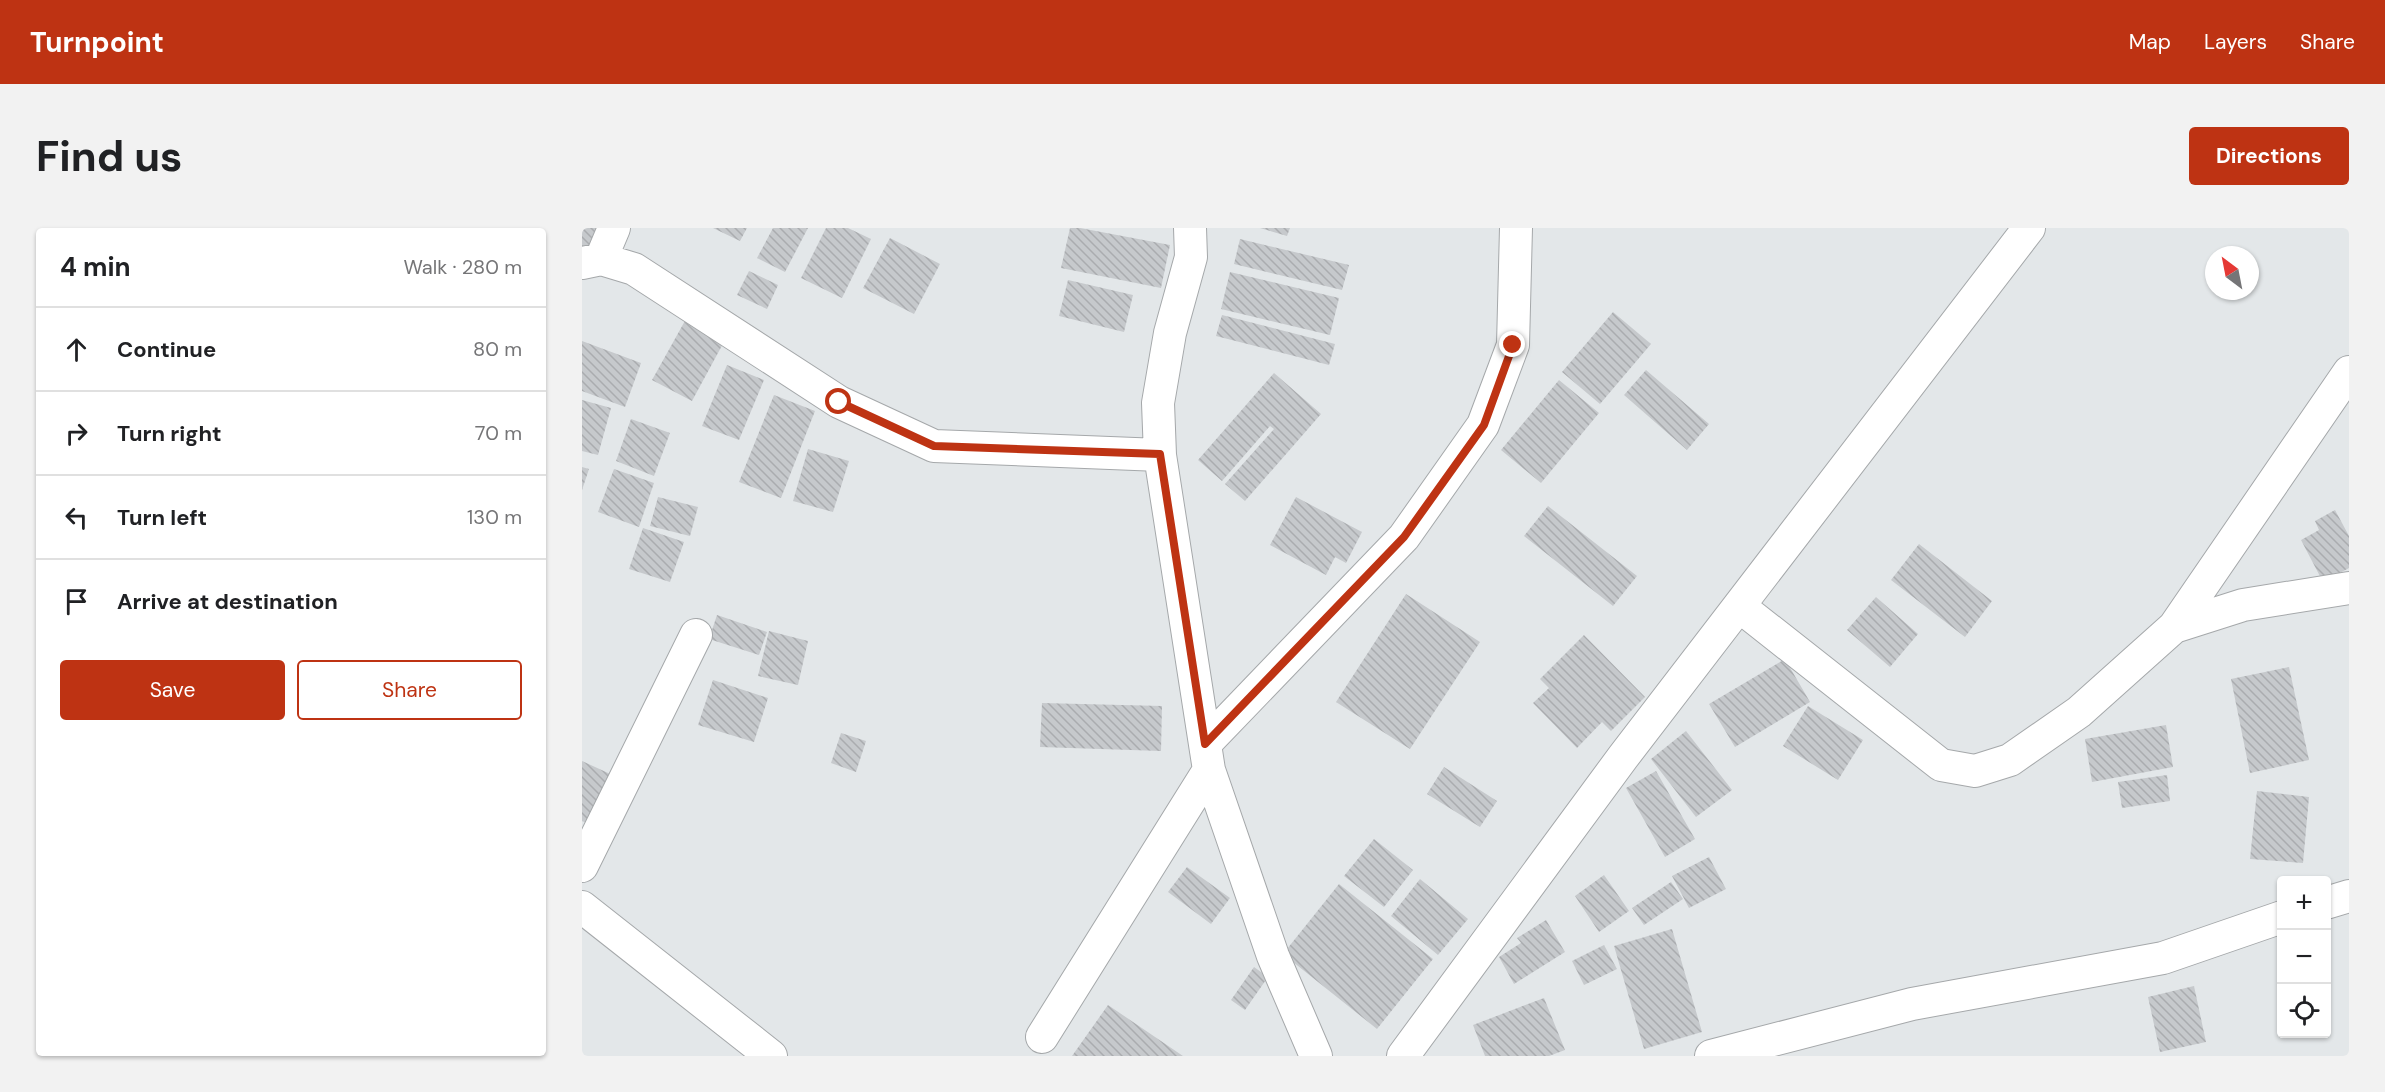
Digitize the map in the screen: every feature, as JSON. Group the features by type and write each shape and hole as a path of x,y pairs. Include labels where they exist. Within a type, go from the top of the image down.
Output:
{"street":[{"path":"614,228 591,261 634,269 839,402 934,446 1160,454"},
{"path":"1190,228 1191,257 1170,333 1158,403 1160,454 1207,757 1273,956 1316,1056"},
{"path":"1042,1037 1207,757 1404,537 1484,425 1513,345 1516,228"},
{"path":"1402,1056 1623,757 2029,228"},
{"path":"1739,606 1941,765 1975,771 2010,760 2079,712 2174,627 2349,372"},
{"path":"2174,627 2243,605 2349,588"},
{"path":"582,866 696,635"},
{"path":"2331,901 2349,896"},
{"path":"582,907 771,1056"},
{"path":"1711,1056 1912,1004 2163,958 2277,919"}],"building":[{"path":"582,228 599,228 585,258 582,256"},
{"path":"713,228 747,228 740,241"},
{"path":"773,228 808,228 785,272 757,258"},
{"path":"826,228 848,228 871,239 842,298 801,278"},
{"path":"1070,228 1170,245 1161,288 1061,268"},
{"path":"1260,228 1290,228 1287,236"},
{"path":"890,238 940,264 914,314 863,288"},
{"path":"1240,239 1349,265 1342,290 1234,264"},
{"path":"749,271 778,285 767,309 737,295"},
{"path":"1230,272 1339,298 1330,335 1221,309"},
{"path":"1068,280 1133,295 1124,332 1059,316"},
{"path":"1613,312 1651,344 1600,404 1562,372"},
{"path":"1222,315 1335,344 1329,365 1216,336"},
{"path":"686,319 725,340 692,401 652,380"},
{"path":"582,341 641,363 625,407 582,391"},
{"path":"727,365 764,380 739,440 702,426"},
{"path":"1646,370 1709,424 1687,450 1624,395"},
{"path":"1274,373 1321,414 1245,501 1225,484 1274,429 1270,426 1222,481 1198,460"},
{"path":"1559,380 1599,413 1541,483 1501,450"},
{"path":"774,395 815,411 781,498 739,482"},
{"path":"582,400 611,408 598,455 582,451"},
{"path":"631,419 670,433 654,476 616,461"},
{"path":"808,449 849,461 833,512 793,501"},
{"path":"582,467 589,469 582,490"},
{"path":"614,469 654,483 639,527 598,512"},
{"path":"658,497 698,507 690,536 650,526"},
{"path":"1296,497 1362,532 1346,563 1335,557 1326,575 1270,545"},
{"path":"1548,506 1637,576 1613,606 1524,536"},
{"path":"2335,510 2349,536 2349,568 2323,582 2301,540 2319,530 2315,521"},
{"path":"643,528 684,542 670,582 629,569"},
{"path":"1919,544 1992,601 1965,637 1891,580"},
{"path":"1406,594 1480,642 1410,749 1336,702"},
{"path":"1876,597 1918,634 1890,667 1847,630"},
{"path":"717,615 767,632 759,655 709,639"},
{"path":"769,631 808,641 798,685 758,676"},
{"path":"1584,635 1645,697 1611,731 1602,722 1577,748 1533,703 1549,688 1540,679"},
{"path":"1785,659 1810,702 1735,747 1709,704"},
{"path":"2289,667 2309,760 2250,773 2231,679"},
{"path":"713,680 768,698 754,742 698,725"},
{"path":"1042,703 1162,706 1161,751 1040,747"},
{"path":"1808,706 1863,740 1838,780 1783,746"},
{"path":"2166,725 2173,767 2092,782 2085,739"},
{"path":"1686,731 1732,790 1696,817 1651,759"},
{"path":"841,733 866,741 856,772 831,763"},
{"path":"582,761 619,778 595,827 582,821"},
{"path":"1444,767 1497,801 1480,827 1427,794"},
{"path":"1656,771 1695,839 1665,857 1626,788"},
{"path":"2167,775 2170,801 2122,808 2118,782"},
{"path":"2257,791 2309,797 2303,863 2250,859"},
{"path":"1374,839 1413,870 1384,907 1344,876"},
{"path":"1709,857 1726,889 1689,908 1672,876"},
{"path":"1187,867 1230,898 1211,924 1168,892"},
{"path":"1604,875 1629,911 1599,932 1575,896"},
{"path":"1420,879 1468,919 1438,955 1391,916"},
{"path":"1671,882 1683,899 1644,925 1632,908"},
{"path":"1339,884 1433,959 1377,1029 1283,954"},
{"path":"1546,920 1565,952 1514,984 1499,957 1521,943 1517,938"},
{"path":"1672,929 1702,1032 1644,1049 1614,946"},
{"path":"1604,945 1617,969 1584,985 1572,961"},
{"path":"1254,967 1268,977 1245,1010 1231,1000"},
{"path":"2194,986 2206,1042 2160,1052 2148,997"},
{"path":"1544,998 1565,1050 1549,1056 1485,1056 1473,1025"},
{"path":"1108,1005 1183,1056 1072,1056"}],"route":[{"path":"839,402 934,446 1160,454 1205,744 1404,537 1484,425 1513,345"}]}
